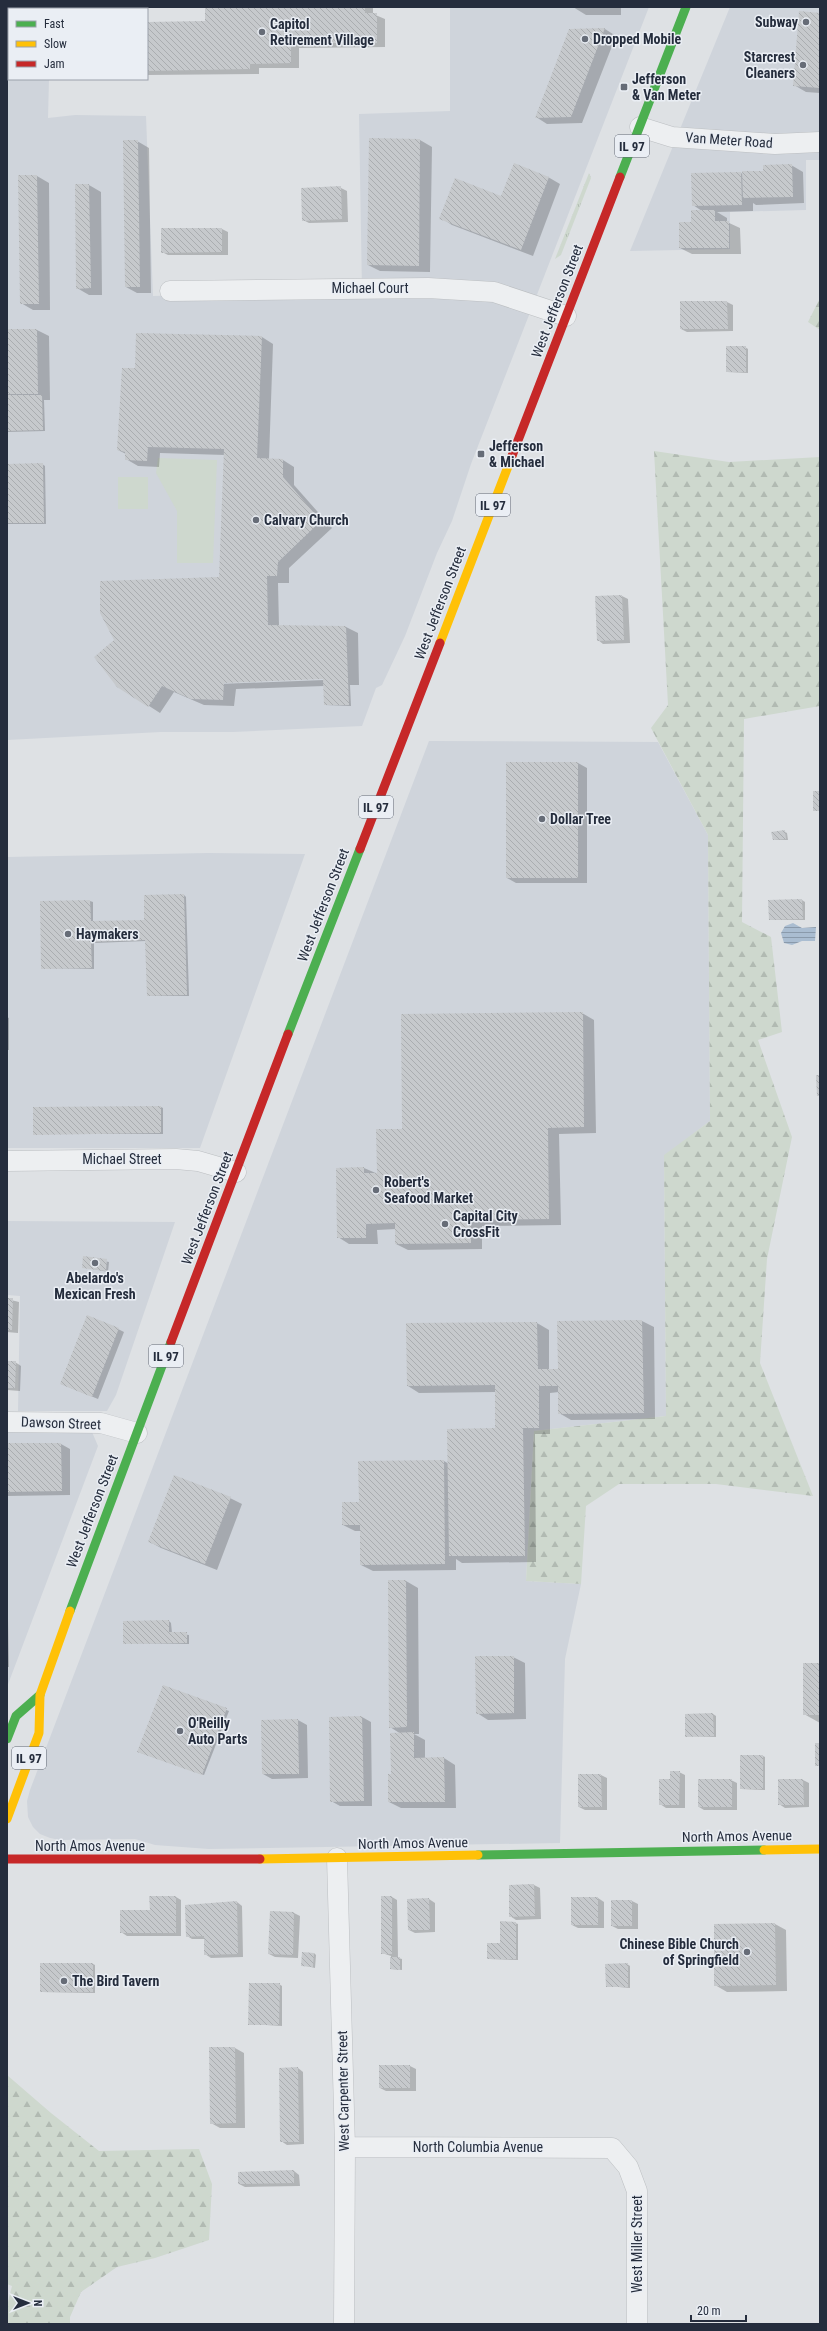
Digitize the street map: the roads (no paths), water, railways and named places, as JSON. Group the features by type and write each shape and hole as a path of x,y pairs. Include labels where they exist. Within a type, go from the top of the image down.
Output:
{"main road":[{"name":"West Jefferson Street","path":"7,1819 39,1733 40,1695 83,1574 236,1172 686,7"},
{"name":"IL 97","path":"7,1739 16,1716 40,1695"},
{"name":"North Amos Avenue","path":"7,1859 181,1860 820,1849"}],"street":[{"name":"Van Meter Road","path":"640,127 666,136 775,144 820,142"},
{"name":"Michael Court","path":"170,291 428,288 494,292 566,316"},
{"name":"Michael Street","path":"7,1160 176,1159 198,1161 236,1172"},
{"name":"Dawson Street","path":"7,1422 101,1423 137,1433"},
{"name":"West Carpenter Street","path":"336,1858 344,2147 344,2324"},
{"name":"North Columbia Avenue","path":"344,2147 612,2148"},
{"name":"West Miller Street","path":"612,2148 628,2167 637,2191 637,2324"}],"water":[{"path":"793,923 802,928 816,927 815,941 802,941 792,945 784,943 781,933 785,926"}],"place":[{"name":"Subway","path":"806,22"},
{"name":"Capitol Retirement Village","path":"262,32"},
{"name":"Dropped Mobile","path":"585,39"},
{"name":"Starcrest Cleaners","path":"803,65"},
{"name":"Jefferson & Van Meter","path":"624,87"},
{"name":"Jefferson & Michael","path":"481,454"},
{"name":"Calvary Church","path":"256,520"},
{"name":"Dollar Tree","path":"542,819"},
{"name":"Haymakers","path":"68,934"},
{"name":"Robert's Seafood Market","path":"376,1190"},
{"name":"Capital City CrossFit","path":"445,1224"},
{"name":"Abelardo's Mexican Fresh","path":"95,1263"},
{"name":"O'Reilly Auto Parts","path":"180,1731"},
{"name":"Chinese Bible Church of Springfield","path":"747,1952"},
{"name":"The Bird Tavern","path":"64,1981"}]}
